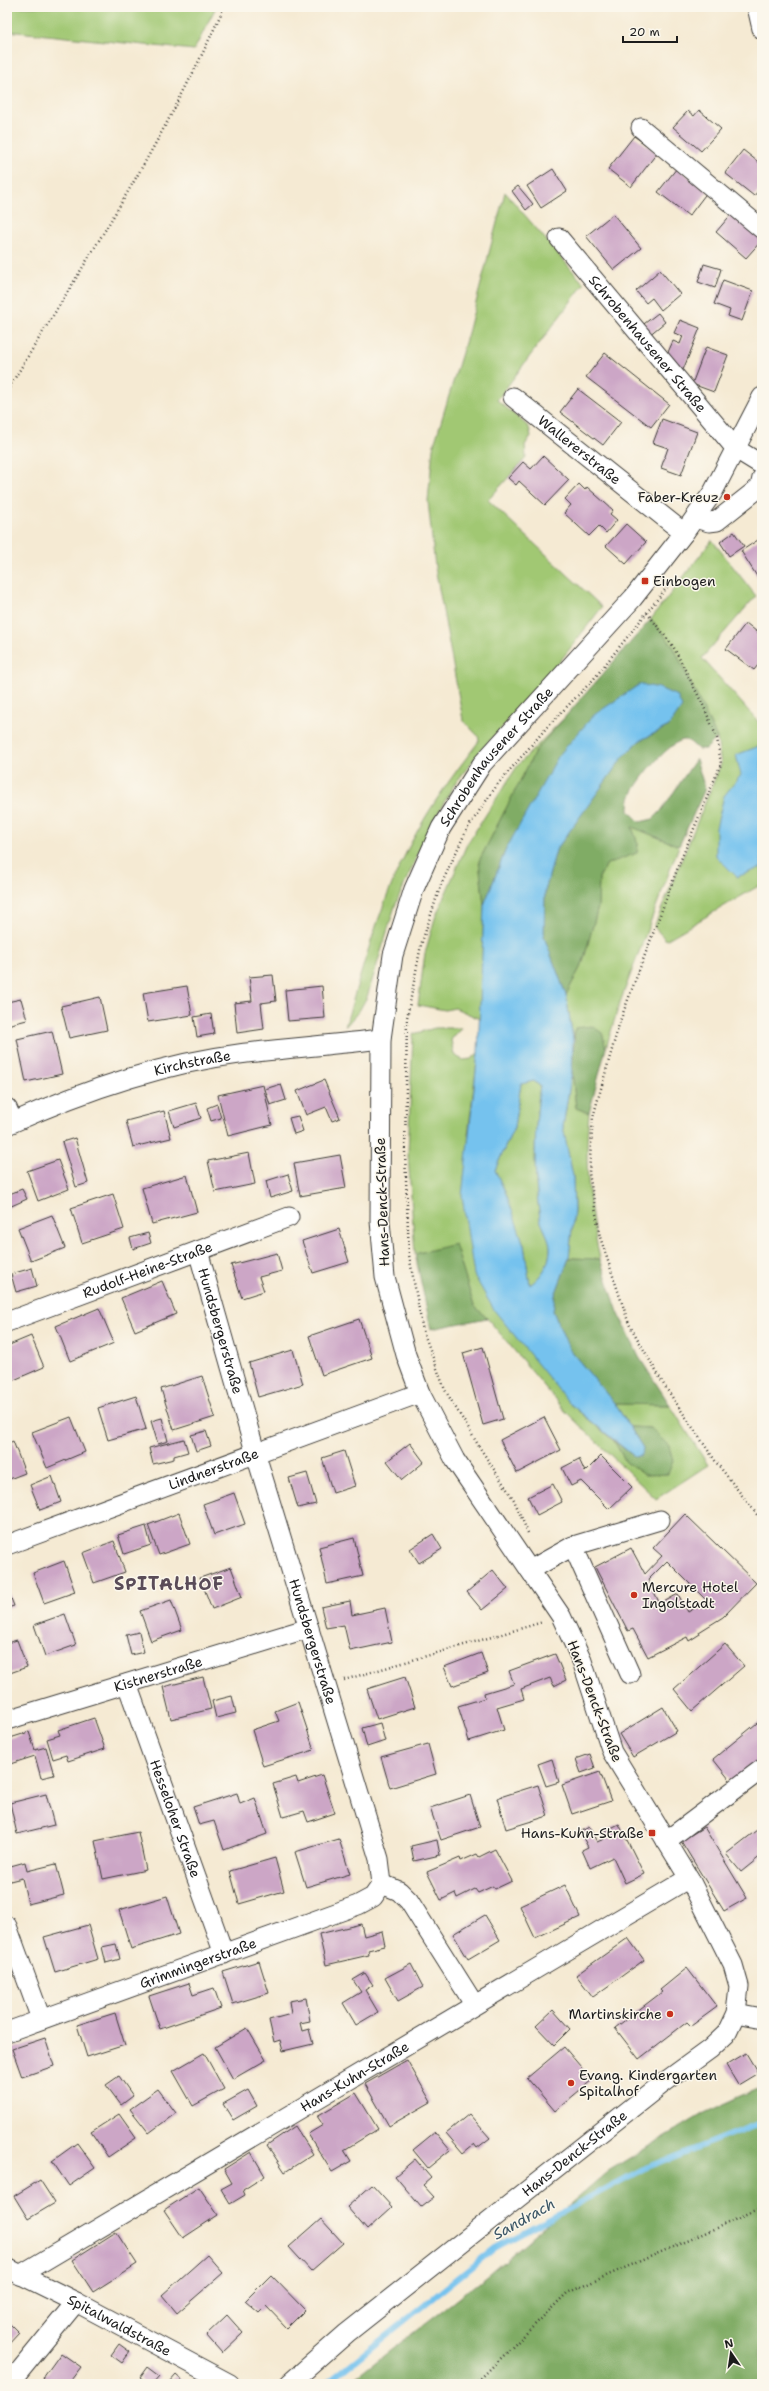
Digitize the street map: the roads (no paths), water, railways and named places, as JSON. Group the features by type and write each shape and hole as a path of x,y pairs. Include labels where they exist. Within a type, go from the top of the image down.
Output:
{"street":[{"path":"757,7 762,29"},
{"path":"641,128 762,229"},
{"name":"Schrobenhausener Straße","path":"559,238 736,449"},
{"name":"Wallererstraße","path":"513,397 684,533"},
{"name":"Schrobenhausener Straße","path":"381,1039 393,955 414,889 441,828 482,764 633,598 684,533 713,492 762,397"},
{"path":"695,518 709,522 717,522 761,476 736,449"},
{"name":"Kirchstraße","path":"9,1118 101,1087 187,1063 238,1054 381,1039"},
{"name":"Hans-Denck-Straße","path":"289,2384 347,2333 662,2084 710,2049 726,2034 736,2013 739,1986 733,1965 689,1878 612,1752 582,1661 536,1566 455,1460 420,1393 406,1355 386,1277 380,1221 379,1180 381,1039"},
{"name":"Rudolf-Heine-Straße","path":"7,1322 289,1218"},
{"name":"Hundsbergerstraße","path":"198,1251 256,1455 379,1859 382,1884"},
{"name":"Lindnerstraße","path":"7,1545 256,1455 420,1393"},
{"path":"536,1566 573,1546 660,1520"},
{"path":"573,1546 630,1674"},
{"name":"Kistnerstraße","path":"7,1720 309,1628"},
{"name":"Hesseloher Straße","path":"127,1684 224,1954"},
{"path":"666,1841 762,1769"},
{"name":"Hans-Kuhn-Straße","path":"13,2272 689,1878"},
{"path":"382,1884 399,1891 409,1901 474,2004"},
{"name":"Grimmingerstraße","path":"7,2032 358,1905 373,1897 382,1884"},
{"path":"7,1926 41,2019"},
{"path":"736,2013 762,2018"},
{"name":"Spitalwaldstraße","path":"13,2272 76,2302 230,2384"},
{"path":"9,2384 76,2302"}],"water":[{"path":"640,684 659,688 677,696 682,707 669,726 639,741 623,757 556,850 545,891 544,937 566,995 573,1039 572,1071 563,1127 573,1176 574,1210 569,1258 555,1295 553,1311 569,1349 615,1404 643,1448 642,1455 635,1457 569,1403 494,1310 474,1275 462,1196 478,1053 484,905 506,849 559,755 594,715","holes":["534,1081 540,1086 536,1119 536,1185 540,1218 549,1242 550,1250 548,1261 544,1270 530,1285 524,1245 507,1196 495,1170 514,1127 521,1084"]},
{"path":"762,745 762,867 737,877 716,856 716,828 724,796 741,775 736,755"}],"waterway":[{"name":"Sandrach","path":"326,2384 495,2248 643,2169 762,2122"}],"place":[{"name":"Faber-Kreuz","path":"727,497"},
{"name":"Einbogen","path":"645,581"},
{"name":"Mercure Hotel Ingolstadt","path":"634,1595"},
{"name":"Hans-Kuhn-Straße","path":"652,1833"},
{"name":"Martinskirche","path":"670,2014"},
{"name":"Evang. Kindergarten Spitalhof","path":"571,2083"}],"district":[{"name":"SPITALHOF","path":"169,1584"}]}
